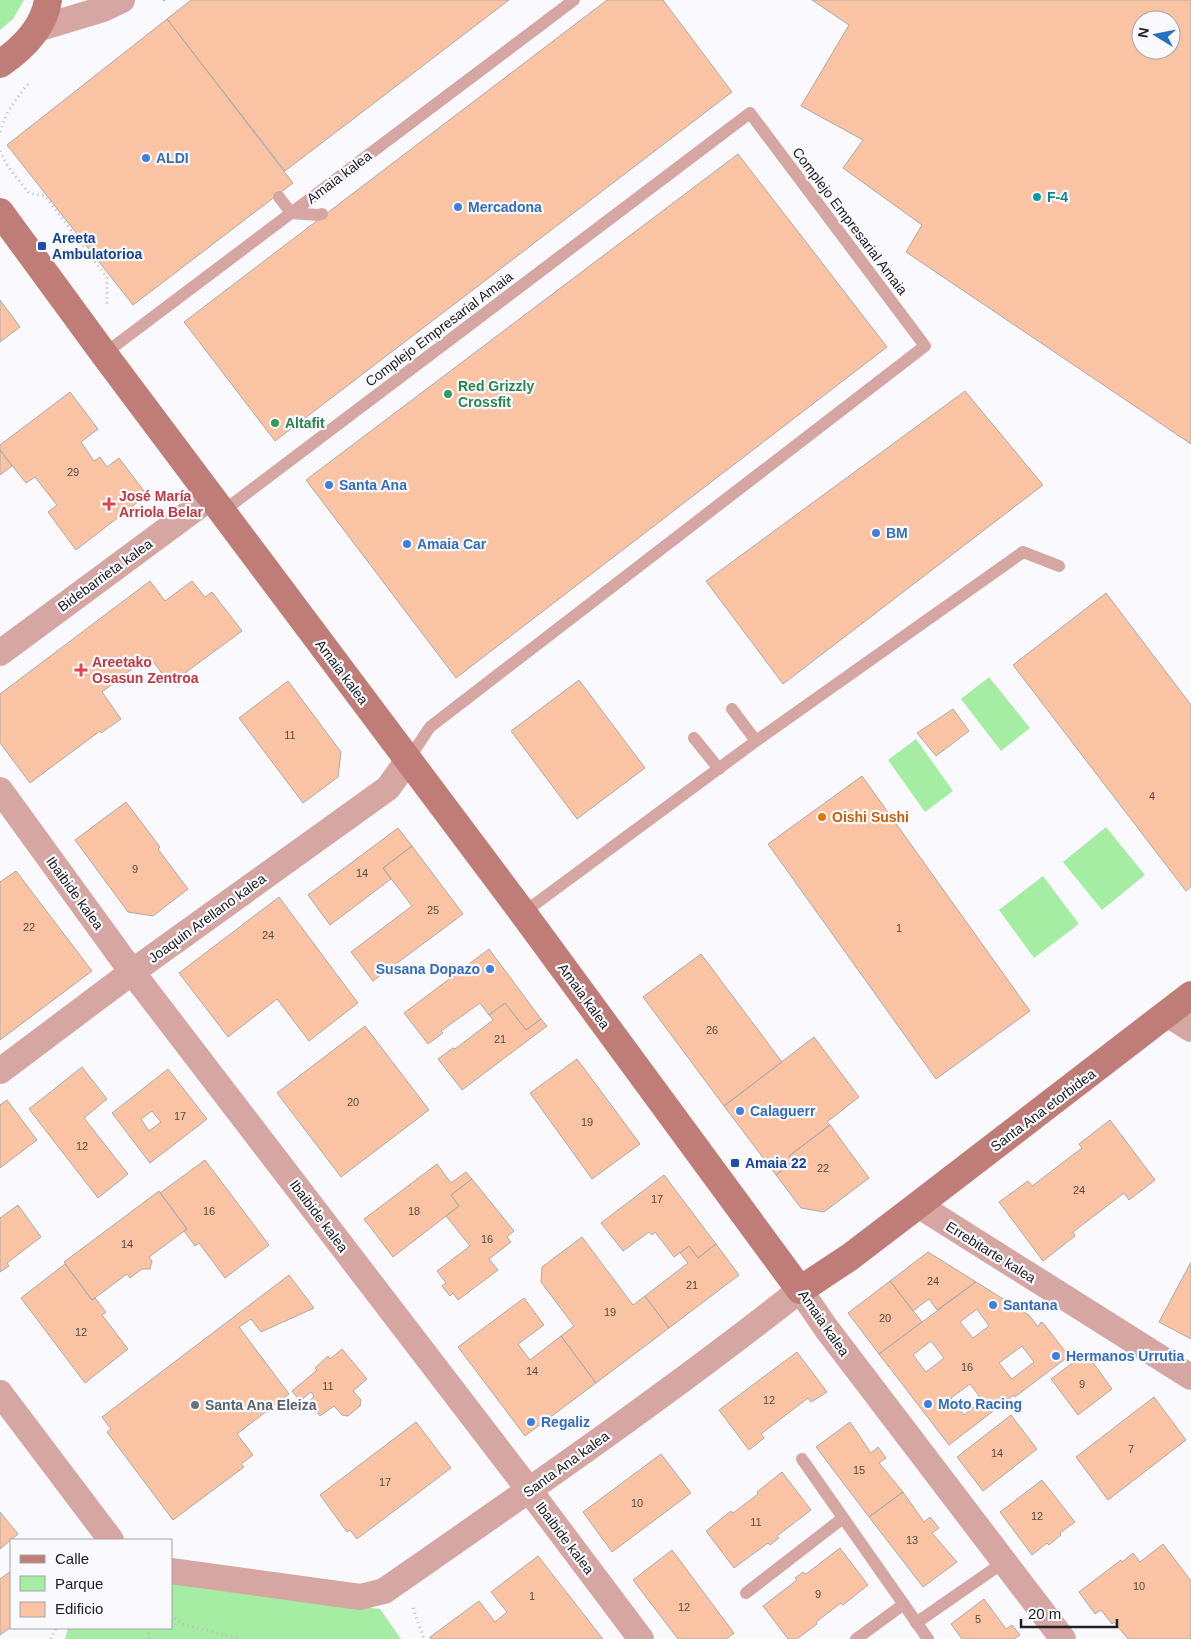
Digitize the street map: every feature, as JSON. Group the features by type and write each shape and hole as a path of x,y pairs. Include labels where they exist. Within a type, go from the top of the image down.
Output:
{"street":[{"path":"0,64 21,48 37,29 47,7 48,0"},
{"path":"37,29 103,9 122,0"},
{"name":"Amaia kalea","path":"0,212 114,347 217,504 523,913 826,1328 1063,1639"},
{"name":"Bidebarrieta kalea","path":"0,653 217,504"},
{"name":"Joaquin Arellano kalea","path":"0,1070 132,972 388,788 408,760"},
{"name":"Ibaibide kalea","path":"0,790 132,972 641,1639"},
{"name":"Santa Ana etorbidea","path":"918,1205 1191,995"},
{"path":"1167,1014 1191,1029"},
{"name":"Santa Ana kalea","path":"172,1572 360,1597 384,1591 529,1490 800,1290 850,1257 918,1205"},
{"name":"Errebitarte kalea","path":"918,1205 1191,1378"},
{"path":"0,1393 110,1539"}],"lane":[{"name":"Amaia kalea","path":"114,347 574,0"},
{"name":"Complejo Empresarial Amaia","path":"217,504 750,113 925,346 430,727 408,760"},
{"path":"279,197 291,213 322,214"},
{"path":"523,913 756,741 1023,552 1059,566"},
{"path":"732,709 756,741"},
{"path":"694,738 719,769"},
{"path":"802,1459 928,1639"},
{"path":"746,1593 843,1518"},
{"path":"916,1623 1004,1562"},
{"path":"856,1639 904,1604"}],"path":[{"path":"0,132 3,121 13,102 34,78"},
{"path":"0,151 8,167 29,193 45,196 108,277 107,316 114,347"},
{"path":"172,1616 182,1624 241,1639"}],"green space":[{"path":"0,0 24,0 13,19 0,30"},
{"path":"989,677 1030,728 1001,751 961,699"},
{"path":"916,739 953,791 925,812 888,760"},
{"path":"1106,827 1145,875 1102,910 1063,862"},
{"path":"1043,876 1079,924 1034,958 999,910"},
{"path":"172,1581 380,1609 401,1639 65,1639 68,1629 172,1629"}],"building":[{"path":"191,0 509,0 285,171 167,19"},
{"name":"Mercadona","path":"607,0 663,0 732,92 275,441 184,322"},
{"name":"F-4","path":"812,0 1191,0 1191,444 906,252 922,225 843,168 863,140 801,106 849,25"},
{"name":"ALDI","path":"167,19 293,183 133,305 7,145"},
{"path":"738,154 887,347 456,678 306,480"},
{"path":"0,300 20,327 0,342"},
{"name":"BM","path":"965,391 1043,485 783,684 706,581"},
{"path":"70,392 98,429 81,442 94,461 100,457 107,467 119,458 147,495 76,550 48,512 57,505 35,477 26,483 0,450 0,445"},
{"path":"0,450 12,466 0,475"},
{"name":"Areetako Osasun Zentroa","path":"150,581 165,601 192,581 205,597 212,592 242,631 170,684 149,656 102,692 121,719 101,733 100,731 30,783 0,743 0,694"},
{"path":"1106,593 1191,705 1191,887 1186,891 1013,665"},
{"path":"579,680 645,768 577,819 511,731"},
{"path":"288,681 341,752 338,777 303,803 239,718"},
{"path":"953,709 969,731 936,756 917,733"},
{"path":"862,776 1030,1011 936,1079 768,844"},
{"path":"126,802 160,847 158,849 188,889 153,916 128,912 75,840"},
{"path":"398,828 412,846 383,868 391,879 330,925 308,895"},
{"path":"412,846 463,914 373,981 351,952 412,906 383,868"},
{"path":"16,871 92,971 0,1040 0,882"},
{"path":"279,897 358,1003 309,1041 277,999 228,1037 179,973"},
{"path":"489,949 541,1019 526,1030 505,1003 489,1015 480,1003 441,1031 443,1033 428,1044 404,1013"},
{"path":"701,954 782,1062 724,1106 643,997"},
{"path":"505,1003 526,1030 541,1019 547,1026 462,1090 438,1059 453,1048 455,1049 493,1020 489,1015"},
{"path":"365,1026 429,1110 341,1177 277,1093"},
{"path":"814,1037 859,1097 827,1122 830,1125 789,1156 793,1162 776,1175 724,1106"},
{"path":"577,1059 640,1144 592,1179 530,1093"},
{"path":"82,1067 107,1099 84,1118 128,1174 98,1198 29,1109"},
{"path":"168,1069 207,1119 150,1163 112,1113","holes":["152,1111 161,1122 149,1131 141,1119"]},
{"path":"7,1100 37,1140 0,1168 0,1105"},
{"path":"1110,1120 1155,1180 1129,1200 1124,1193 1073,1232 1075,1236 1043,1261 999,1202 1028,1181 1032,1186 1082,1148 1079,1144"},
{"path":"830,1125 869,1178 824,1212 801,1208 776,1175 793,1162 789,1156"},
{"path":"205,1160 269,1245 225,1278 199,1243 195,1246 184,1231 187,1229 160,1193"},
{"path":"437,1164 451,1183 466,1172 472,1179 451,1195 459,1206 393,1257 364,1219"},
{"path":"664,1175 716,1244 698,1258 689,1246 674,1257 655,1232 652,1235 649,1232 623,1251 601,1223"},
{"path":"472,1179 514,1231 507,1237 511,1242 489,1259 498,1270 458,1300 453,1293 450,1296 442,1286 446,1283 437,1271 470,1246 446,1216 459,1206 451,1195"},
{"path":"159,1191 187,1229 149,1257 152,1261 150,1269 142,1269 130,1278 127,1274 92,1300 64,1262"},
{"path":"18,1205 41,1237 7,1263 9,1266 0,1272 0,1218"},
{"path":"582,1237 633,1305 645,1296 669,1328 596,1383 561,1336 574,1326 541,1282 542,1267"},
{"path":"716,1244 739,1275 669,1328 645,1296 688,1263 680,1253 689,1246 698,1258"},
{"path":"928,1252 976,1282 937,1310 929,1299 913,1311 890,1281"},
{"path":"1191,1262 1191,1339 1159,1322"},
{"path":"65,1264 92,1300 95,1298 106,1312 102,1315 128,1349 85,1383 21,1298"},
{"name":"Santa Ana Eleiza","path":"289,1275 314,1308 261,1332 251,1319 239,1327 289,1394 237,1434 253,1455 241,1464 244,1467 173,1520 107,1432 111,1429 102,1417"},
{"path":"890,1281 922,1322 879,1354 848,1313"},
{"path":"976,1282 1029,1315 1038,1327 1041,1322 1043,1323 1069,1356 949,1445 879,1354","holes":["977,1309 989,1326 973,1338 960,1322","931,1341 944,1358 926,1372 913,1355","1022,1346 1034,1362 1012,1379 999,1363","970,1384 982,1400 964,1415 951,1398"]},
{"path":"524,1298 544,1325 518,1344 530,1360 561,1336 596,1383 525,1436 458,1347"},
{"path":"342,1349 367,1379 353,1391 361,1400 360,1406 348,1416 342,1415 334,1406 320,1416 309,1402 314,1396 311,1392 300,1401 292,1391 317,1370 315,1368 328,1356 330,1359"},
{"path":"797,1352 827,1392 811,1402 808,1398 761,1434 764,1438 749,1450 719,1410"},
{"path":"1086,1353 1112,1389 1078,1415 1051,1379"},
{"path":"1154,1397 1186,1440 1108,1500 1076,1457"},
{"path":"1011,1415 1037,1449 983,1491 957,1457"},
{"path":"416,1422 451,1468 357,1539 350,1530 347,1532 320,1495"},
{"path":"850,1422 871,1453 878,1447 886,1458 879,1463 903,1492 869,1517 816,1447"},
{"path":"661,1454 691,1493 612,1552 583,1512"},
{"path":"782,1472 811,1510 777,1536 779,1538 770,1545 768,1543 734,1568 706,1531 731,1511 733,1513 758,1494 757,1492"},
{"path":"1042,1480 1075,1522 1060,1533 1061,1535 1049,1545 1047,1543 1032,1555 1000,1512"},
{"path":"903,1492 924,1522 930,1517 939,1528 932,1533 957,1562 923,1587 869,1517"},
{"path":"0,1512 18,1534 0,1549"},
{"path":"1163,1544 1191,1581 1191,1639 1128,1639 1101,1610 1095,1614 1079,1592 1133,1553 1140,1562"},
{"path":"840,1548 868,1585 843,1605 841,1603 816,1622 817,1624 797,1639 788,1639 763,1606 797,1580 795,1578 803,1572 806,1574"},
{"path":"672,1550 734,1633 727,1639 678,1639 633,1580"},
{"path":"538,1556 603,1639 431,1639 430,1637 479,1601 495,1622 507,1612 491,1592"},
{"path":"10,1572 10,1628 0,1635 0,1579"},
{"path":"984,1599 1006,1629 1012,1625 1020,1635 1014,1639 962,1639 951,1624"}],"place":[{"name":"ALDI","path":"146,158"},
{"name":"F-4","path":"1037,197"},
{"name":"Mercadona","path":"458,207"},
{"name":"Areeta Ambulatorioa","path":"42,246"},
{"name":"Red Grizzly Crossfit","path":"448,394"},
{"name":"Altafit","path":"275,423"},
{"name":"Santa Ana","path":"329,485"},
{"name":"José María Arriola Belar","path":"109,504"},
{"name":"BM","path":"876,533"},
{"name":"Amaia Car","path":"407,544"},
{"name":"Areetako Osasun Zentroa","path":"81,670"},
{"name":"Oishi Sushi","path":"822,817"},
{"name":"Susana Dopazo","path":"490,969"},
{"name":"Calaguerr","path":"740,1111"},
{"name":"Amaia 22","path":"735,1163"},
{"name":"Santana","path":"993,1305"},
{"name":"Hermanos Urrutia","path":"1056,1356"},
{"name":"Moto Racing","path":"928,1404"},
{"name":"Santa Ana Eleiza","path":"195,1405"},
{"name":"Regaliz","path":"531,1422"}]}
